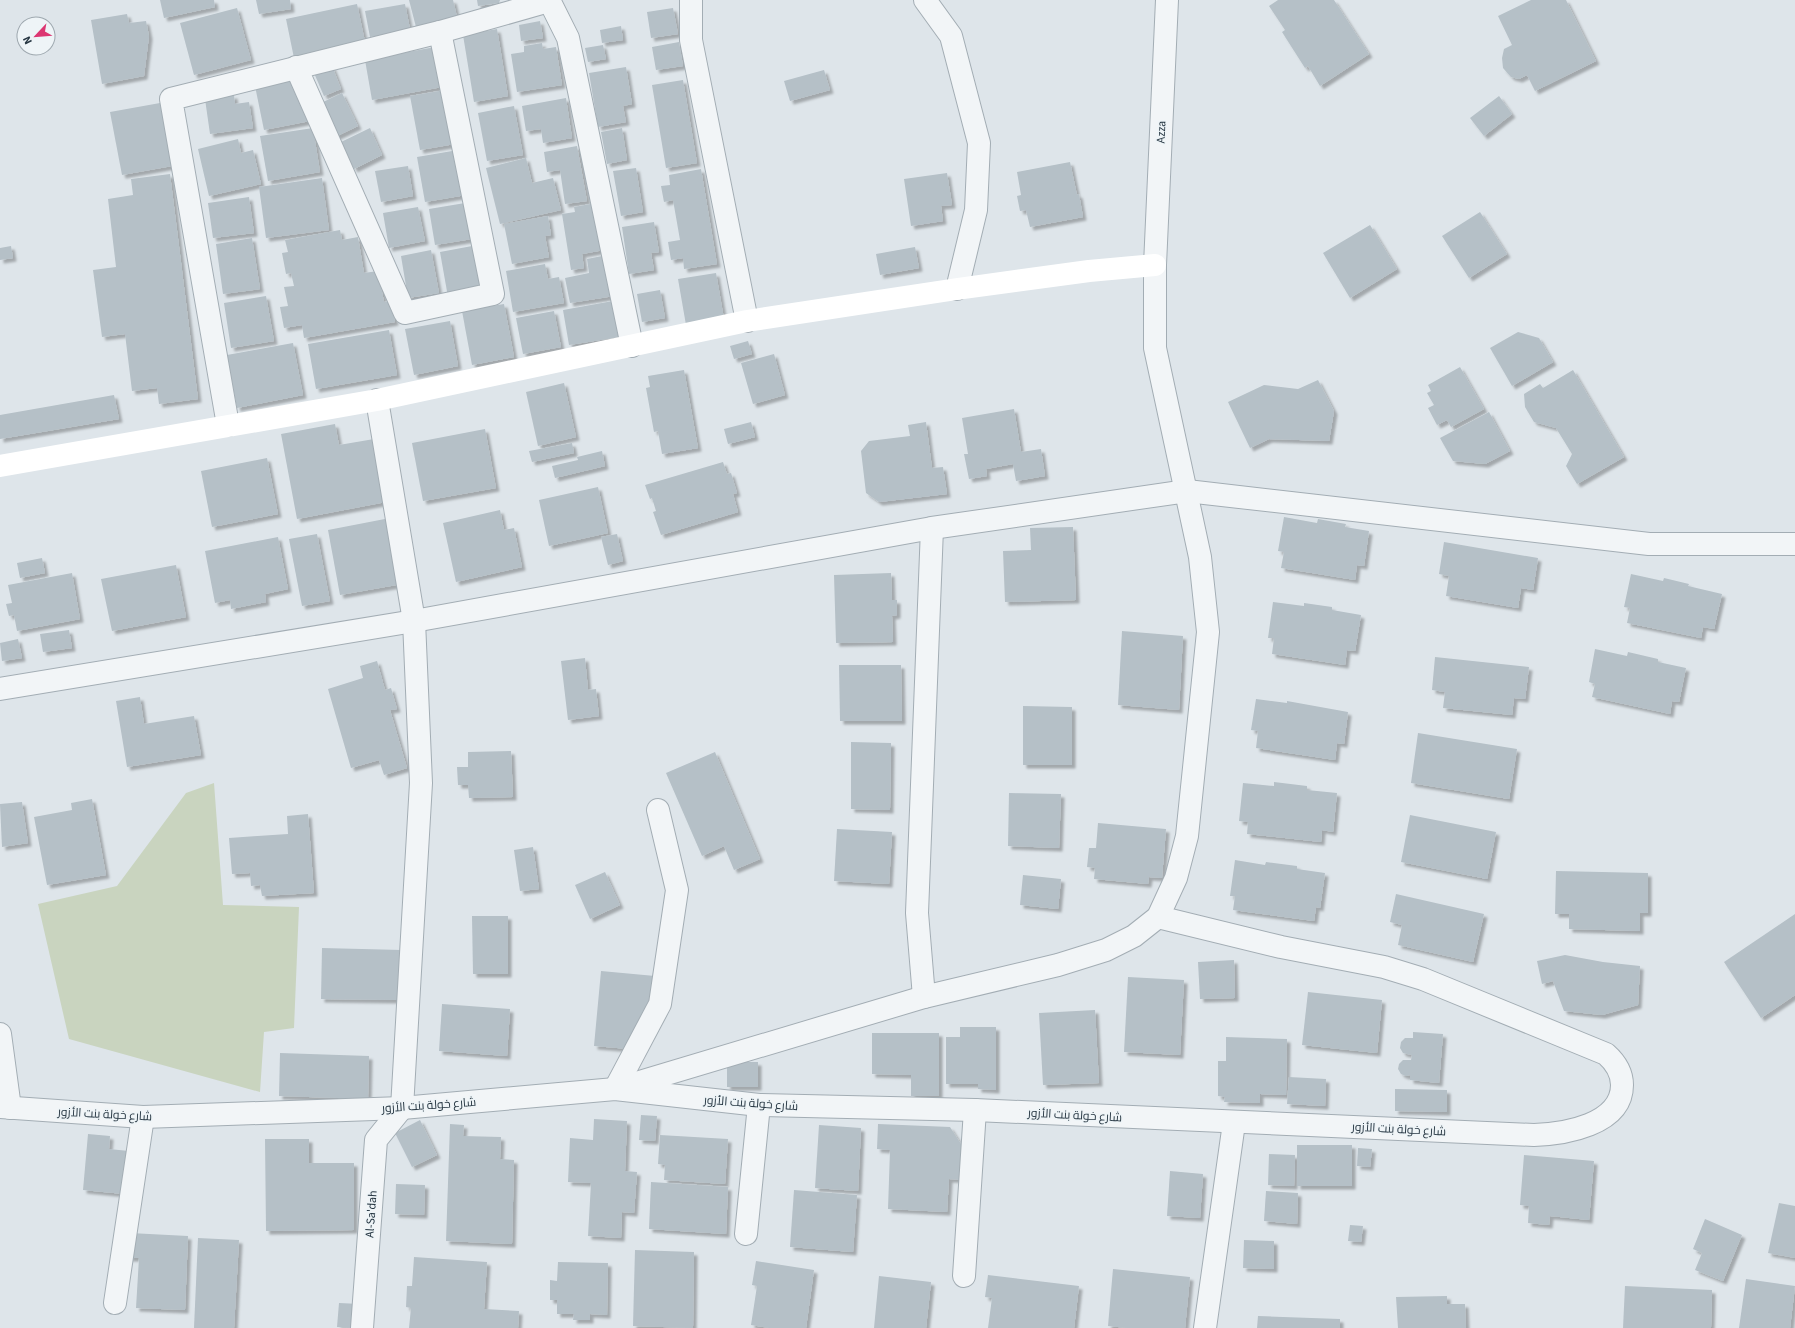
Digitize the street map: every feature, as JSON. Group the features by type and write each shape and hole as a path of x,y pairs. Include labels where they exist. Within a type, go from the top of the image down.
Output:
{"street":[{"path":"228,425 171,99 440,32 549,0 568,38 632,346"},
{"path":"692,0 691,40 747,321"},
{"path":"925,0 951,36 979,143 976,210 957,289"},
{"name":"Azza","path":"1158,917 1176,878 1187,836 1208,632 1200,557 1155,348 1155,265 1167,0"},
{"path":"296,67 405,312 493,294 440,32"},
{"path":"0,466 377,400 747,321 957,289 1089,271 1155,265"},
{"path":"377,400 414,620 421,783 402,1108"},
{"path":"0,689 414,620 932,528 1187,491 1649,544 1795,544"},
{"path":"924,997 916,913 932,528"},
{"path":"615,1089 660,1004 677,890 658,810"},
{"path":"615,1089 924,997 1058,965 1106,950 1134,936 1158,917"},
{"name":"شارع خولة بنت الأزور","path":"5,1108 143,1117 402,1108 615,1089 759,1105 975,1110 1234,1123 1312,1124 1554,1135 1585,1126 1606,1115 1619,1100 1622,1081 1615,1063 1606,1054 1423,978 1384,967 1281,947 1158,917"},
{"path":"0,1034 5,1108"},
{"path":"746,1234 759,1105"},
{"name":"Al-Sa'dah","path":"362,1328 376,1140 402,1108"},
{"path":"964,1276 975,1110"},
{"path":"115,1303 143,1117"},
{"path":"1205,1328 1234,1123"}],"green space":[{"path":"214,783 223,905 299,907 294,1028 264,1032 260,1092 69,1039 38,904 117,886 186,793"}],"building":[{"path":"160,0 214,0 215,7 164,18"},
{"path":"256,0 290,0 291,9 259,14"},
{"path":"409,0 453,0 457,17 416,27"},
{"path":"477,0 500,0 499,3 478,6"},
{"path":"1278,0 1334,0 1369,54 1320,86 1308,66 1305,68 1282,32 1285,30 1269,6"},
{"path":"1531,0 1566,0 1596,61 1535,91 1527,75 1519,79 1511,77 1503,68 1502,58 1504,49 1512,45 1498,16"},
{"path":"357,4 365,42 294,58 286,19"},
{"path":"405,4 410,29 370,37 365,11"},
{"path":"237,8 251,60 194,75 180,23"},
{"path":"673,8 678,34 651,38 647,12"},
{"path":"127,14 129,23 146,21 149,36 144,76 102,84 91,20"},
{"path":"540,21 543,38 521,41 519,25"},
{"path":"621,26 623,40 602,43 600,30"},
{"path":"497,29 508,96 474,102 463,35"},
{"path":"679,42 683,66 656,70 652,47"},
{"path":"542,43 543,49 556,47 562,85 517,92 511,54 524,52 524,46"},
{"path":"603,45 606,59 588,62 585,48"},
{"path":"435,47 442,87 372,100 365,60"},
{"path":"332,66 341,89 324,96 314,73"},
{"path":"626,67 632,104 623,106 626,122 598,127 589,73"},
{"path":"824,70 830,90 790,101 784,81"},
{"path":"293,79 310,121 264,130 255,86"},
{"path":"683,80 697,163 666,168 652,85"},
{"path":"445,90 455,144 420,150 410,96"},
{"path":"342,93 358,126 335,137 319,104"},
{"path":"234,95 235,104 249,102 253,128 210,134 205,99"},
{"path":"1499,96 1512,114 1484,136 1470,118"},
{"path":"566,98 572,138 543,143 541,129 526,131 522,106"},
{"path":"160,103 172,166 122,175 110,112"},
{"path":"514,106 523,155 487,161 478,113"},
{"path":"313,128 320,172 268,181 260,136"},
{"path":"370,128 382,155 354,169 341,142"},
{"path":"622,128 627,160 607,164 601,132"},
{"path":"238,139 241,153 253,150 261,184 209,196 198,149"},
{"path":"577,146 587,201 565,204 560,170 547,172 544,152"},
{"path":"458,150 466,195 425,202 417,157"},
{"path":"526,158 532,183 553,178 561,210 500,224 486,168"},
{"path":"1070,162 1077,195 1079,194 1083,217 1030,227 1026,210 1020,211 1017,196 1021,195 1017,172"},
{"path":"408,166 413,196 381,202 375,171"},
{"path":"636,168 643,212 621,216 613,171"},
{"path":"701,169 717,264 684,269 683,258 671,260 668,242 680,240 673,200 664,202 661,186 670,185 669,175"},
{"path":"947,173 952,205 941,206 943,221 911,226 904,179"},
{"path":"170,174 198,399 159,404 157,388 132,391 125,334 102,337 93,270 116,267 108,199 133,195 131,179"},
{"path":"322,178 329,230 266,238 259,187"},
{"path":"249,197 254,233 213,238 208,203"},
{"path":"465,203 472,239 435,245 429,209"},
{"path":"596,203 604,250 582,254 584,268 571,270 562,214 575,212 574,207"},
{"path":"418,207 425,241 389,248 383,213"},
{"path":"1480,212 1507,254 1469,278 1442,236"},
{"path":"548,216 551,235 545,236 549,257 512,264 504,224"},
{"path":"654,222 659,252 651,253 654,270 629,274 622,227"},
{"path":"1370,225 1397,269 1350,298 1323,253"},
{"path":"340,230 342,240 358,237 364,273 378,271 384,302 391,301 395,322 304,338 302,325 284,328 280,307 288,306 284,287 294,286 291,273 286,274 282,253 288,252 285,240"},
{"path":"252,238 260,289 223,294 216,244"},
{"path":"11,246 13,258 0,260 0,248"},
{"path":"472,246 481,291 448,297 440,252"},
{"path":"915,247 919,268 880,275 876,254"},
{"path":"431,250 439,293 408,298 401,256"},
{"path":"607,255 614,296 570,303 565,278 589,273 587,259"},
{"path":"545,264 548,279 559,277 564,303 513,312 506,271"},
{"path":"716,273 724,319 686,325 678,279"},
{"path":"660,290 665,318 642,322 637,294"},
{"path":"266,296 274,341 231,348 224,303"},
{"path":"613,301 619,337 569,345 563,310"},
{"path":"504,304 514,357 472,365 462,311"},
{"path":"554,311 561,347 523,354 516,318"},
{"path":"450,321 458,366 414,375 405,329"},
{"path":"389,330 397,375 316,389 308,344"},
{"path":"1518,332 1539,338 1553,362 1512,386 1490,348"},
{"path":"748,341 752,354 734,359 730,346"},
{"path":"293,343 303,395 237,408 227,355"},
{"path":"774,354 785,395 753,404 741,363"},
{"path":"1460,367 1484,409 1451,427 1447,420 1437,425 1428,408 1434,405 1427,393 1431,391 1428,385"},
{"path":"684,370 698,448 662,454 658,431 654,432 646,388 650,387 648,376"},
{"path":"1573,370 1624,457 1577,484 1566,466 1572,454 1556,428 1534,422 1525,407 1524,394 1540,384 1543,388"},
{"path":"1318,380 1334,411 1329,441 1269,439 1250,448 1228,402 1264,385 1298,389"},
{"path":"564,383 576,437 538,446 526,392"},
{"path":"114,395 119,419 0,439 0,415"},
{"path":"1014,409 1021,452 1041,449 1045,476 1016,481 1013,464 986,469 987,476 969,479 964,454 968,454 962,418"},
{"path":"1489,412 1510,451 1485,464 1453,461 1440,438"},
{"path":"751,422 755,437 728,444 724,429"},
{"path":"926,422 932,468 943,467 947,494 879,502 866,493 861,451 869,441 910,436 908,425"},
{"path":"335,424 339,445 374,439 386,502 297,519 281,434"},
{"path":"485,429 496,488 423,501 412,443"},
{"path":"572,443 574,453 532,462 529,451"},
{"path":"602,451 605,466 555,478 552,466 578,460 577,457"},
{"path":"267,458 278,514 212,527 201,471"},
{"path":"723,462 727,474 731,473 737,493 733,494 738,512 661,535 653,512 656,511 652,498 650,499 645,485"},
{"path":"598,487 608,533 549,546 539,500"},
{"path":"500,510 504,530 514,528 522,567 456,582 443,523"},
{"path":"1284,517 1317,523 1318,519 1346,524 1345,527 1369,531 1364,566 1357,565 1355,580 1281,568 1284,552 1278,551"},
{"path":"390,518 402,584 340,595 328,530"},
{"path":"1073,527 1076,600 1005,602 1003,551 1031,550 1030,528"},
{"path":"317,534 330,601 302,606 289,539"},
{"path":"617,534 623,561 608,565 601,537"},
{"path":"278,537 288,589 265,594 266,602 231,609 230,600 215,603 205,551"},
{"path":"1444,542 1538,558 1533,590 1521,588 1518,608 1446,596 1449,576 1439,574"},
{"path":"42,558 45,573 20,578 17,563"},
{"path":"176,565 186,617 112,631 101,579"},
{"path":"72,573 80,619 17,631 14,615 9,616 6,604 12,603 8,585"},
{"path":"891,573 892,600 897,600 897,615 892,616 893,642 836,643 834,575"},
{"path":"1631,574 1663,581 1664,578 1689,584 1688,586 1722,594 1714,629 1703,627 1701,638 1627,623 1630,608 1624,607"},
{"path":"1273,602 1304,606 1304,603 1332,607 1332,610 1361,615 1355,651 1347,650 1345,665 1272,654 1274,638 1268,638"},
{"path":"69,630 72,648 43,652 40,634"},
{"path":"1122,631 1183,636 1179,710 1118,705"},
{"path":"18,639 22,658 2,661 0,643"},
{"path":"1595,649 1627,656 1628,652 1658,659 1658,662 1686,668 1679,702 1672,701 1670,714 1592,697 1595,684 1589,682"},
{"path":"1435,657 1529,667 1525,699 1514,698 1512,715 1443,708 1445,692 1432,690"},
{"path":"585,658 588,690 596,689 599,716 568,720 561,661"},
{"path":"377,661 385,690 391,688 397,709 390,710 407,768 384,775 379,760 351,768 328,689 363,678 360,666"},
{"path":"839,665 901,665 902,721 840,721"},
{"path":"140,697 144,724 194,716 201,755 127,767 116,701"},
{"path":"1256,699 1287,703 1287,701 1348,712 1344,744 1337,743 1335,760 1256,748 1258,731 1251,730"},
{"path":"1023,706 1072,707 1072,765 1023,765"},
{"path":"1418,733 1517,749 1509,799 1411,783"},
{"path":"851,742 891,743 890,810 851,809"},
{"path":"511,751 513,797 469,798 468,785 458,785 457,767 468,767 468,752"},
{"path":"715,752 760,859 734,870 724,846 702,856 666,773"},
{"path":"1274,782 1307,786 1307,790 1337,793 1333,832 1322,830 1321,842 1247,834 1248,822 1239,821 1243,783 1274,786"},
{"path":"1009,793 1061,794 1059,848 1008,846"},
{"path":"92,799 106,875 47,885 34,817 72,810 71,803"},
{"path":"22,802 28,843 2,847 0,804"},
{"path":"308,814 314,893 262,896 260,885 251,886 250,873 232,874 229,838 288,834 287,816"},
{"path":"1410,815 1496,832 1487,879 1401,862"},
{"path":"1098,823 1166,829 1162,878 1149,877 1148,884 1094,879 1095,868 1087,867 1089,848 1096,848"},
{"path":"837,829 892,832 889,884 834,881"},
{"path":"533,847 539,889 520,891 514,850"},
{"path":"1235,860 1265,865 1266,862 1297,866 1297,869 1325,873 1320,908 1316,907 1314,921 1233,910 1235,896 1230,896"},
{"path":"1556,871 1648,873 1648,913 1640,913 1640,931 1569,929 1569,914 1555,914"},
{"path":"605,872 620,905 590,919 575,885"},
{"path":"1023,875 1061,879 1058,909 1020,905"},
{"path":"1396,894 1484,914 1473,962 1398,945 1402,925 1390,922"},
{"path":"1795,914 1795,995 1761,1018 1724,962"},
{"path":"472,916 508,916 508,974 473,974"},
{"path":"322,948 402,950 401,1000 321,999"},
{"path":"1565,955 1603,962 1640,966 1638,1005 1602,1015 1564,1011 1553,981 1542,984 1537,961"},
{"path":"1234,960 1235,998 1200,999 1198,962"},
{"path":"601,971 655,976 654,987 629,1049 594,1046"},
{"path":"1128,977 1184,980 1180,1055 1124,1052"},
{"path":"1308,992 1382,1000 1377,1053 1302,1045"},
{"path":"442,1004 510,1009 507,1056 439,1051"},
{"path":"1095,1010 1099,1083 1043,1085 1039,1013"},
{"path":"960,1027 996,1027 996,1090 978,1089 978,1084 946,1084 946,1037 960,1037"},
{"path":"1413,1032 1443,1034 1439,1083 1410,1080 1410,1075 1406,1076 1401,1074 1398,1069 1399,1064 1403,1060 1411,1060 1412,1055 1403,1053 1400,1048 1401,1042 1405,1038 1413,1038"},
{"path":"872,1033 939,1033 939,1096 911,1096 911,1075 872,1074"},
{"path":"1226,1037 1287,1039 1286,1095 1260,1094 1260,1103 1224,1102 1225,1097 1218,1096 1218,1061 1226,1061"},
{"path":"280,1053 369,1056 368,1099 279,1096"},
{"path":"727,1062 758,1062 758,1087 727,1087"},
{"path":"1289,1077 1326,1079 1325,1106 1287,1104"},
{"path":"1395,1089 1447,1090 1447,1112 1395,1111"},
{"path":"641,1115 657,1116 655,1141 639,1140"},
{"path":"594,1119 627,1121 625,1171 637,1172 634,1213 622,1212 621,1238 588,1236 591,1183 568,1182 570,1138 593,1140"},
{"path":"420,1120 437,1155 412,1167 395,1133"},
{"path":"450,1124 464,1125 463,1136 501,1137 500,1159 514,1160 512,1244 446,1241"},
{"path":"878,1124 950,1127 968,1155 967,1180 949,1179 947,1212 888,1209 890,1150 877,1149"},
{"path":"819,1125 861,1128 858,1191 815,1188"},
{"path":"88,1134 110,1136 109,1149 129,1151 124,1194 83,1190"},
{"path":"660,1135 728,1139 725,1184 664,1180 665,1165 658,1164"},
{"path":"265,1139 309,1139 309,1163 354,1163 354,1230 266,1231"},
{"path":"1297,1145 1352,1145 1352,1186 1297,1186"},
{"path":"1358,1148 1372,1149 1370,1167 1357,1166"},
{"path":"1269,1154 1295,1155 1294,1186 1268,1185"},
{"path":"1524,1155 1594,1161 1589,1220 1550,1216 1549,1225 1528,1223 1529,1206 1520,1205"},
{"path":"1170,1171 1203,1174 1200,1218 1167,1216"},
{"path":"651,1182 728,1187 726,1234 649,1229"},
{"path":"396,1184 425,1185 424,1215 395,1214"},
{"path":"794,1190 857,1195 853,1252 790,1247"},
{"path":"1266,1191 1298,1193 1297,1224 1264,1221"},
{"path":"1779,1203 1795,1206 1795,1258 1768,1253"},
{"path":"1705,1219 1742,1235 1723,1281 1695,1270 1702,1253 1693,1249"},
{"path":"1350,1225 1363,1226 1361,1242 1348,1241"},
{"path":"130,1233 188,1236 185,1310 136,1308 139,1258 129,1258"},
{"path":"198,1238 239,1240 234,1328 194,1328"},
{"path":"1244,1240 1274,1241 1274,1269 1243,1268"},
{"path":"635,1250 694,1252 693,1328 633,1326"},
{"path":"414,1257 487,1262 484,1309 519,1311 518,1328 409,1328 411,1308 406,1307 407,1286 412,1286"},
{"path":"756,1261 814,1270 806,1328 770,1328 751,1325 757,1286 752,1285"},
{"path":"558,1262 608,1263 607,1315 590,1314 590,1320 573,1320 574,1314 557,1314 557,1300 550,1300 550,1280 557,1281"},
{"path":"1113,1269 1190,1277 1185,1328 1128,1328 1108,1326"},
{"path":"988,1275 1079,1286 1074,1328 988,1328 992,1298 985,1297"},
{"path":"879,1276 931,1282 926,1328 874,1328"},
{"path":"1746,1279 1795,1286 1790,1328 1739,1328"},
{"path":"1625,1286 1712,1290 1711,1328 1623,1328"},
{"path":"1447,1296 1447,1304 1465,1304 1466,1328 1398,1328 1396,1297"},
{"path":"339,1303 360,1304 358,1328 337,1327"},
{"path":"1258,1316 1340,1319 1340,1328 1257,1328"}]}
